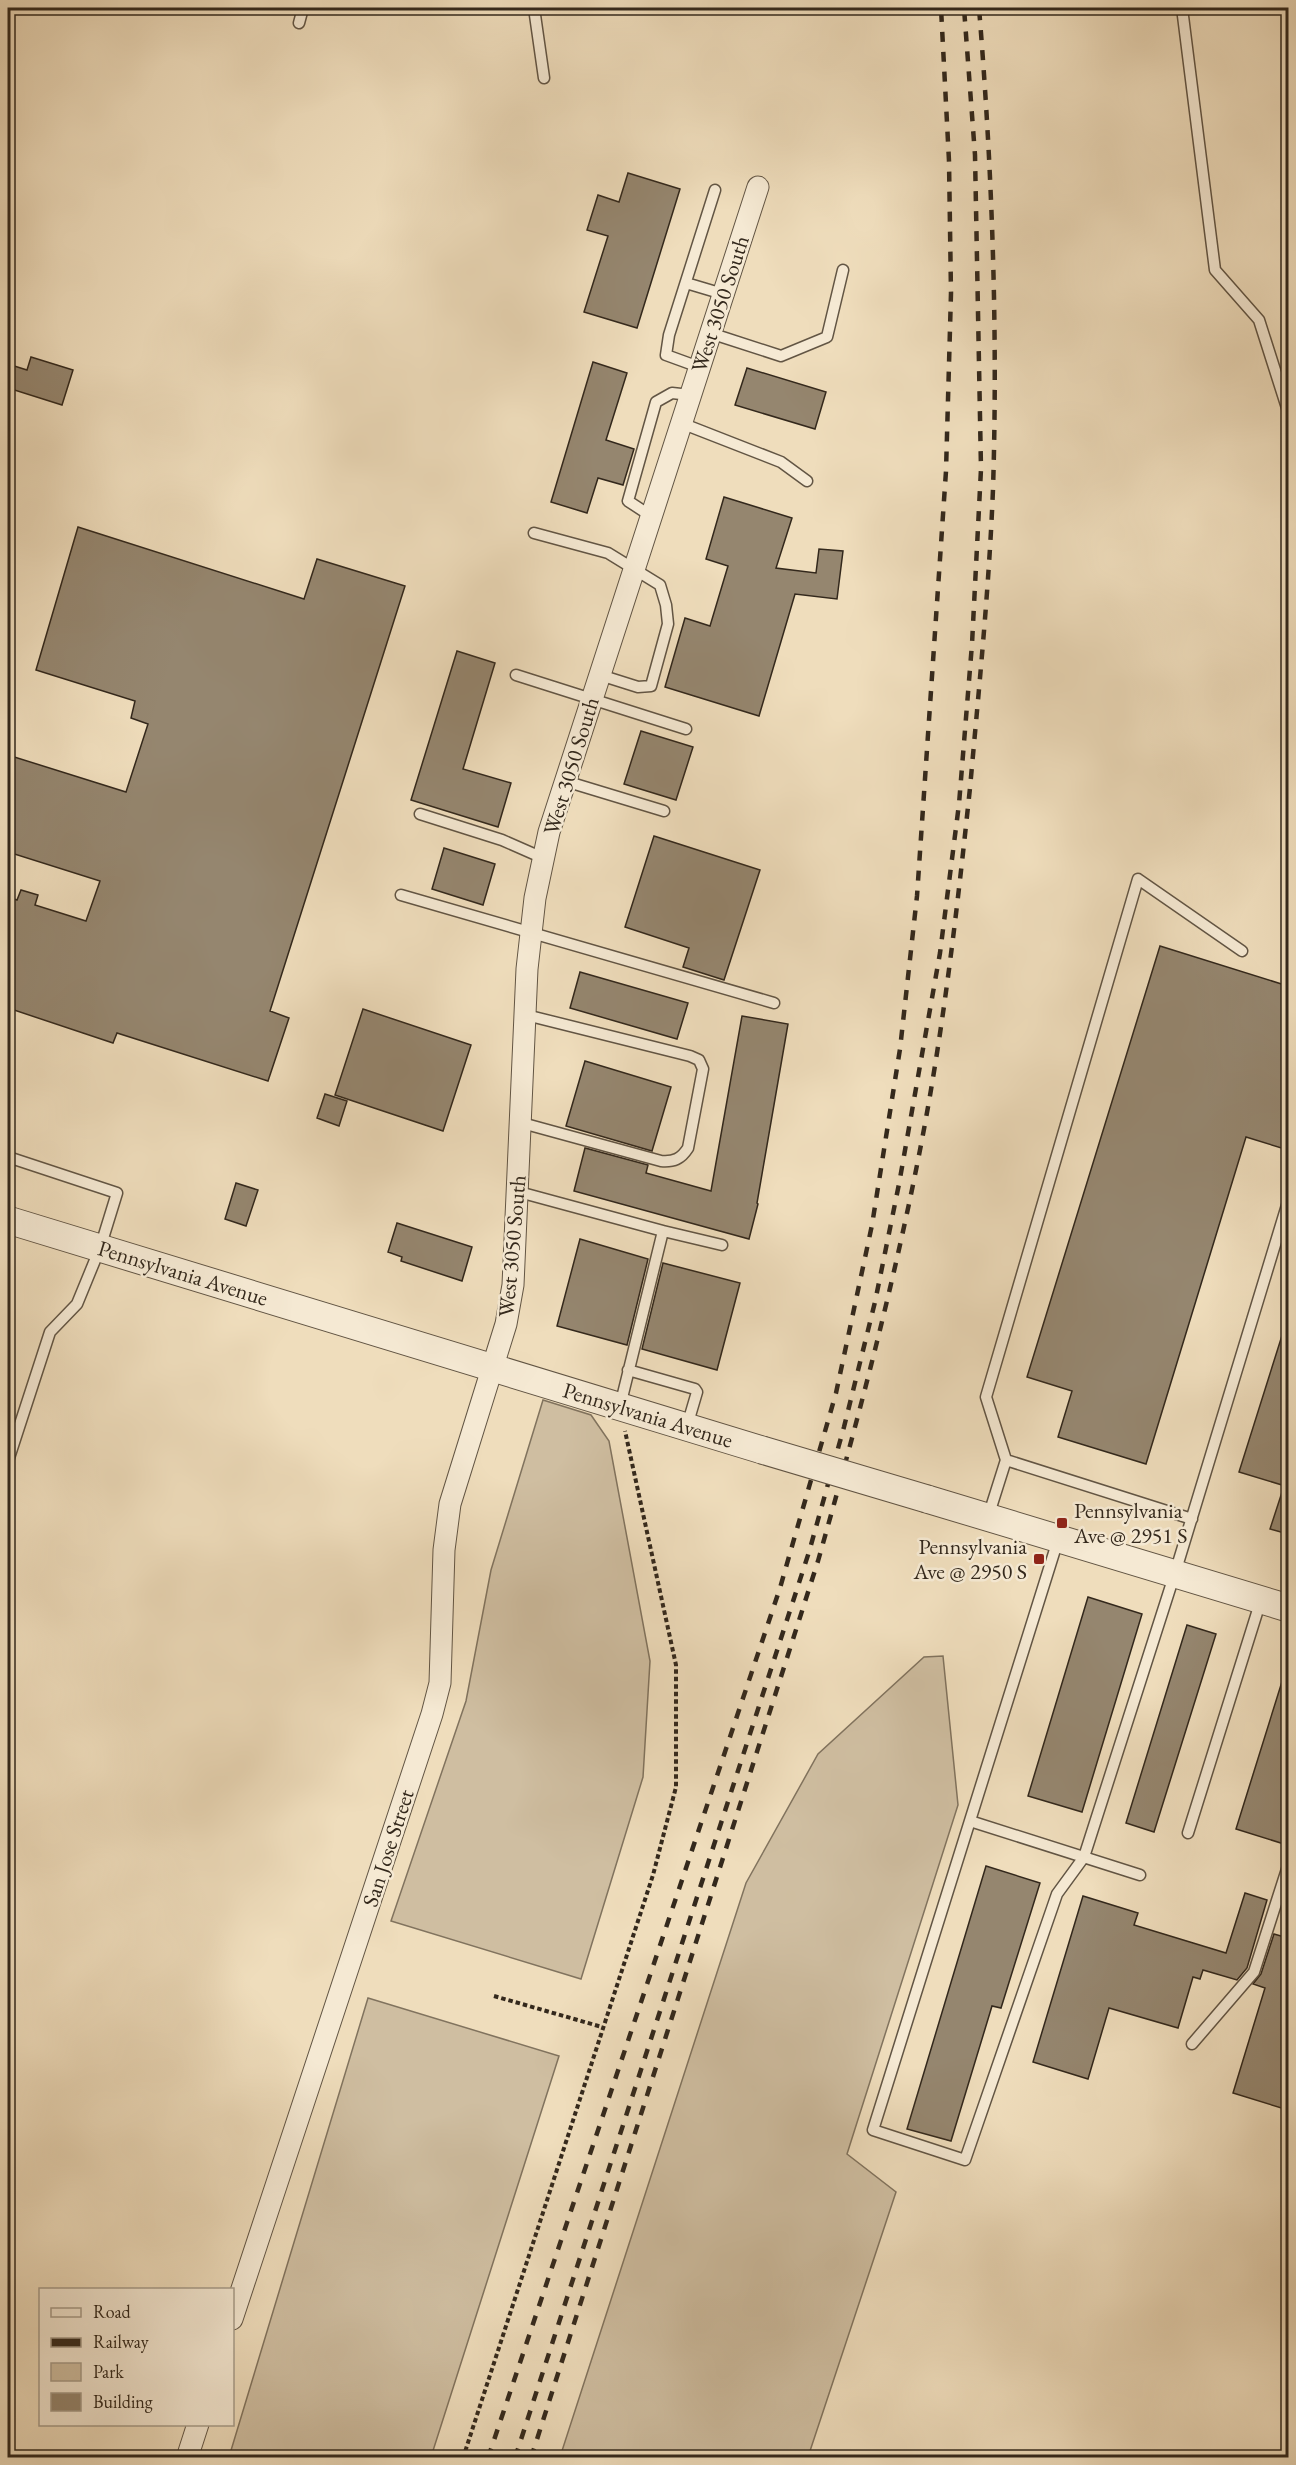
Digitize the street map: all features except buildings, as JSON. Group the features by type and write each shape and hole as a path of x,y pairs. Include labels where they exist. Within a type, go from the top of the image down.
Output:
{"street":[{"name":"West 3050 South","path":"493,1367 506,1324 513,1285 531,933 543,858 565,781 758,187"},
{"name":"Pennsylvania Avenue","path":"8,1220 1288,1608"},
{"name":"San Jose Street","path":"234,2313 432,1713 440,1683 444,1550 450,1504 493,1367"},
{"path":"187,2457 197,2426"}],"lane":[{"path":"299,23 303,8"},
{"path":"534,8 544,78"},
{"path":"1182,8 1215,270 1259,320 1287,398 1288,411"},
{"path":"699,367 666,355 669,335 715,190"},
{"path":"710,333 782,356 827,337 843,270"},
{"path":"686,283 723,294"},
{"path":"651,516 628,501 656,402 672,393 690,394"},
{"path":"681,423 781,462 807,480"},
{"path":"534,533 608,553 660,585 666,604 668,624 651,686 638,687 600,675"},
{"path":"516,675 686,729"},
{"path":"565,781 664,811"},
{"path":"420,814 502,840 543,858"},
{"path":"988,1518 1006,1460 986,1397 1138,879 1242,951"},
{"path":"401,895 774,1003"},
{"path":"522,1124 661,1161 673,1162 688,1148 703,1069 699,1060 690,1056 526,1015"},
{"path":"8,1157 117,1193 100,1248 77,1304 50,1332 8,1461"},
{"path":"519,1192 722,1245"},
{"path":"1058,1540 873,2130 965,2160 1057,1894 1084,1857 1175,1573 1288,1202"},
{"path":"620,1407 663,1231"},
{"path":"628,1370 695,1389 697,1392 686,1427"},
{"path":"1006,1460 1192,1518"},
{"path":"1188,1833 1261,1599"},
{"path":"970,1821 1140,1875"},
{"path":"1192,2044 1254,1972 1288,1866"}],"path":[{"path":"463,2457 653,1875 676,1787 676,1665 620,1407"},
{"path":"494,1996 602,2027"}],"green space":[{"path":"543,1400 591,1415 609,1441 650,1661 643,1777 581,1979 391,1921 466,1701 491,1570"},
{"path":"943,1656 958,1805 847,2154 896,2192 808,2457 560,2457 746,1883 818,1754 924,1657"},
{"path":"368,1998 559,2056 431,2457 229,2457"}],"railway":[{"path":"488,2458 780,1588 836,1393 872,1225 900,1049 917,896 946,471 951,293 949,161 941,8"},
{"path":"515,2458 809,1552 844,1427 875,1302 899,1184 940,953 959,804 972,644 981,469 975,155 964,8"},
{"path":"531,2458 818,1561 860,1410 885,1308 928,1110 949,972 970,788 993,489 995,369 993,248 979,8"}],"place":[{"name":"Pennsylvania Ave @ 2951 S","path":"1062,1523"},
{"name":"Pennsylvania Ave @ 2950 S","path":"1039,1559"}]}
